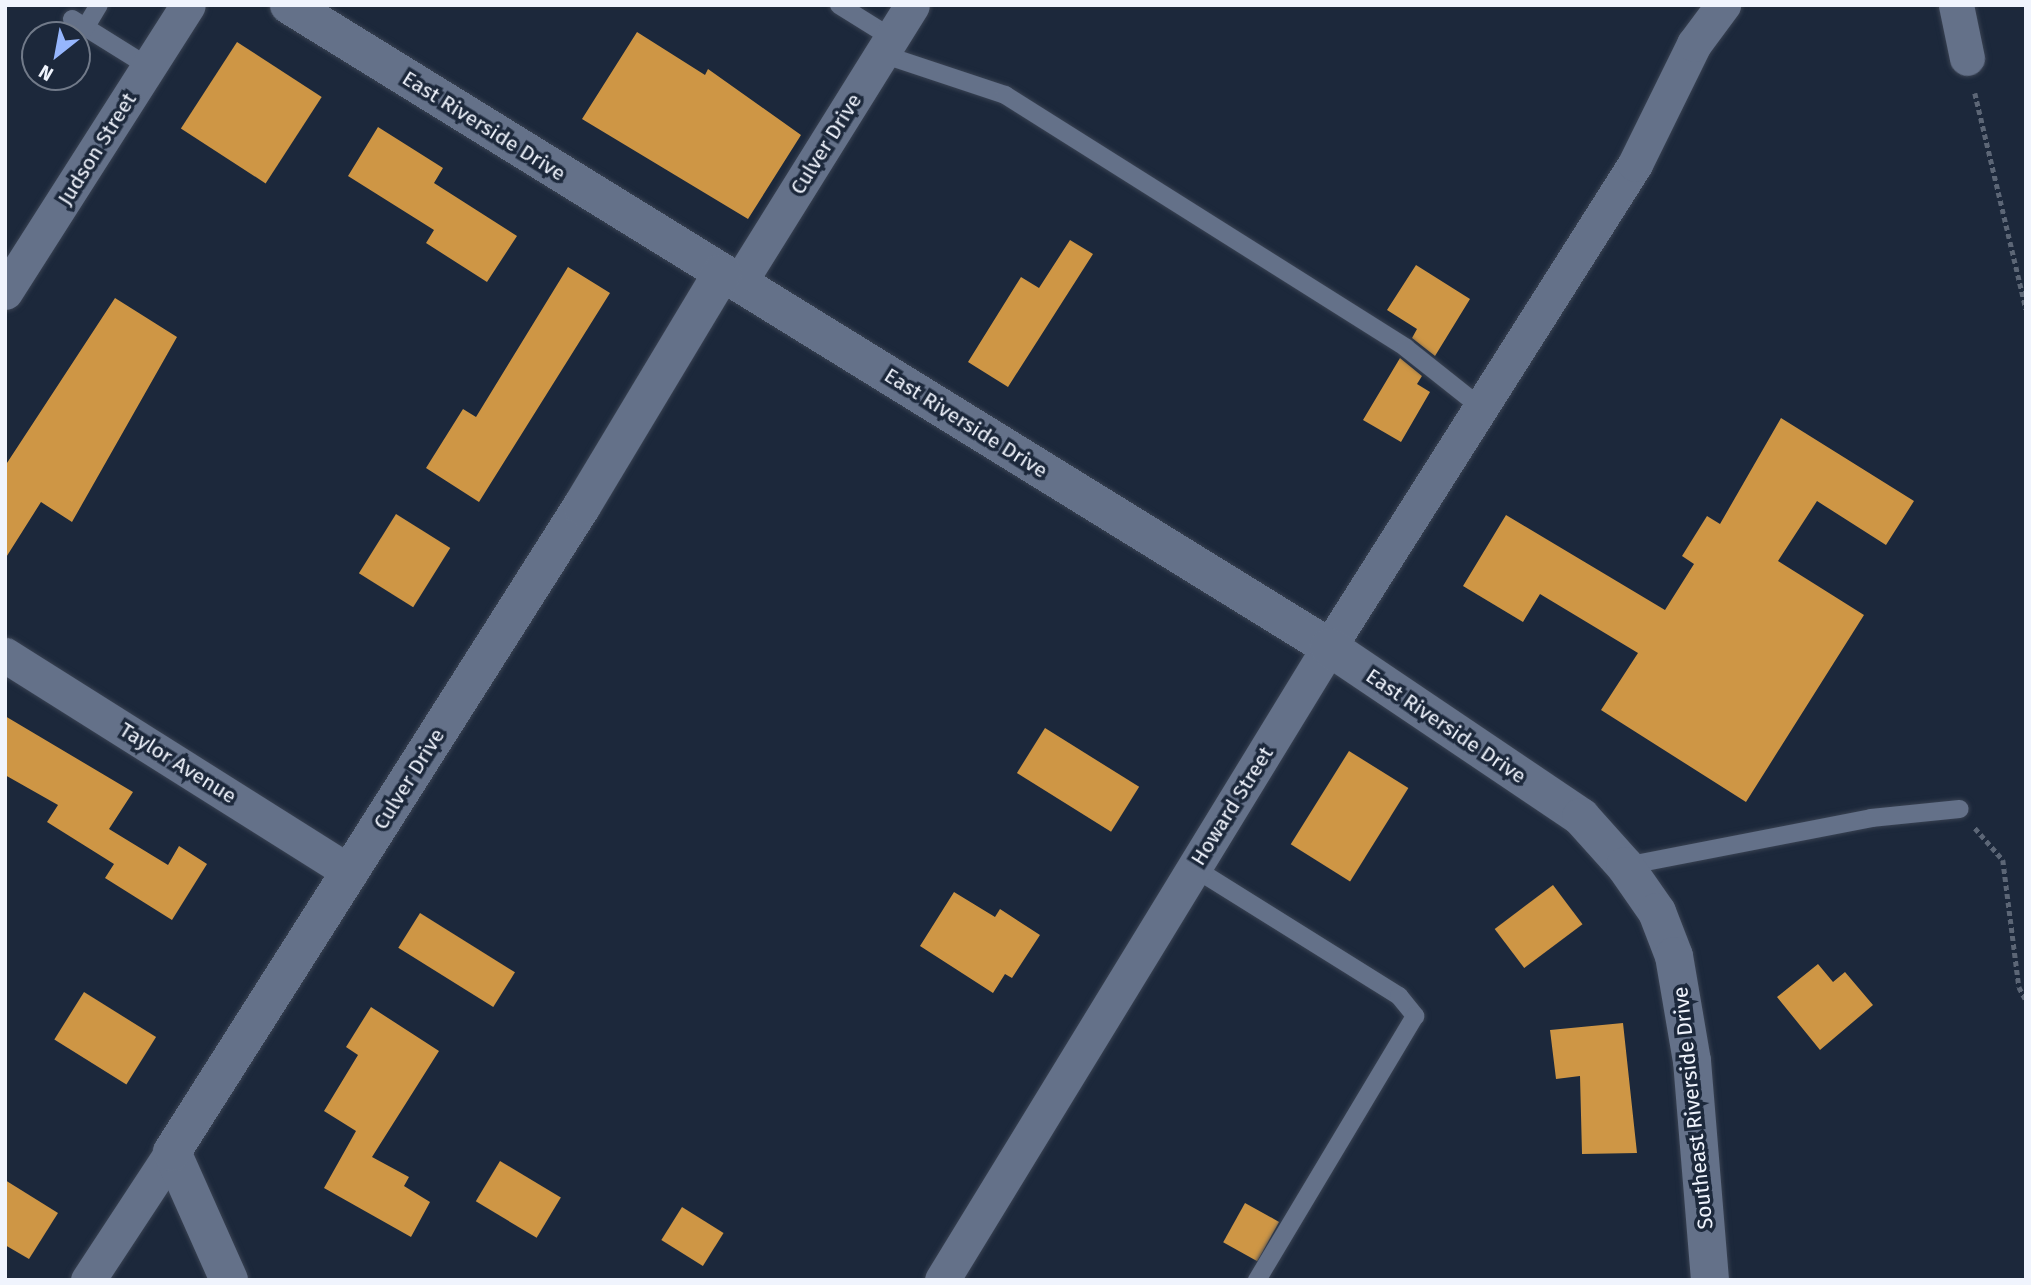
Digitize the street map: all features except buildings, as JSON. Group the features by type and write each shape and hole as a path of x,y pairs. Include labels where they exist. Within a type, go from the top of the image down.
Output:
{"street":[{"name":"Judson Street","path":"5,292 188,5"},
{"name":"East Riverside Drive","path":"289,5 1329,647 1581,817 1625,866"},
{"name":"Culver Drive","path":"88,1280 731,278 912,5"},
{"name":"Howard Street","path":"942,1280 1329,647 1529,337 1636,164 1694,44 1723,5"},
{"path":"1956,5 1967,58"},
{"name":"Taylor Avenue","path":"5,655 350,872"},
{"name":"Southeast Riverside Drive","path":"1625,866 1657,912 1684,998 1710,1280"},
{"path":"172,1152 229,1280"}],"lane":[{"path":"99,5 79,24 149,67"},
{"path":"839,5 887,46 1005,95 1406,348 1483,408"},
{"path":"1625,866 1871,818 1960,809"},
{"path":"1194,868 1399,996 1415,1016 1257,1280"}],"path":[{"path":"1967,58 2026,309"},
{"path":"1960,809 2003,860 2019,986 2026,1000"}]}
